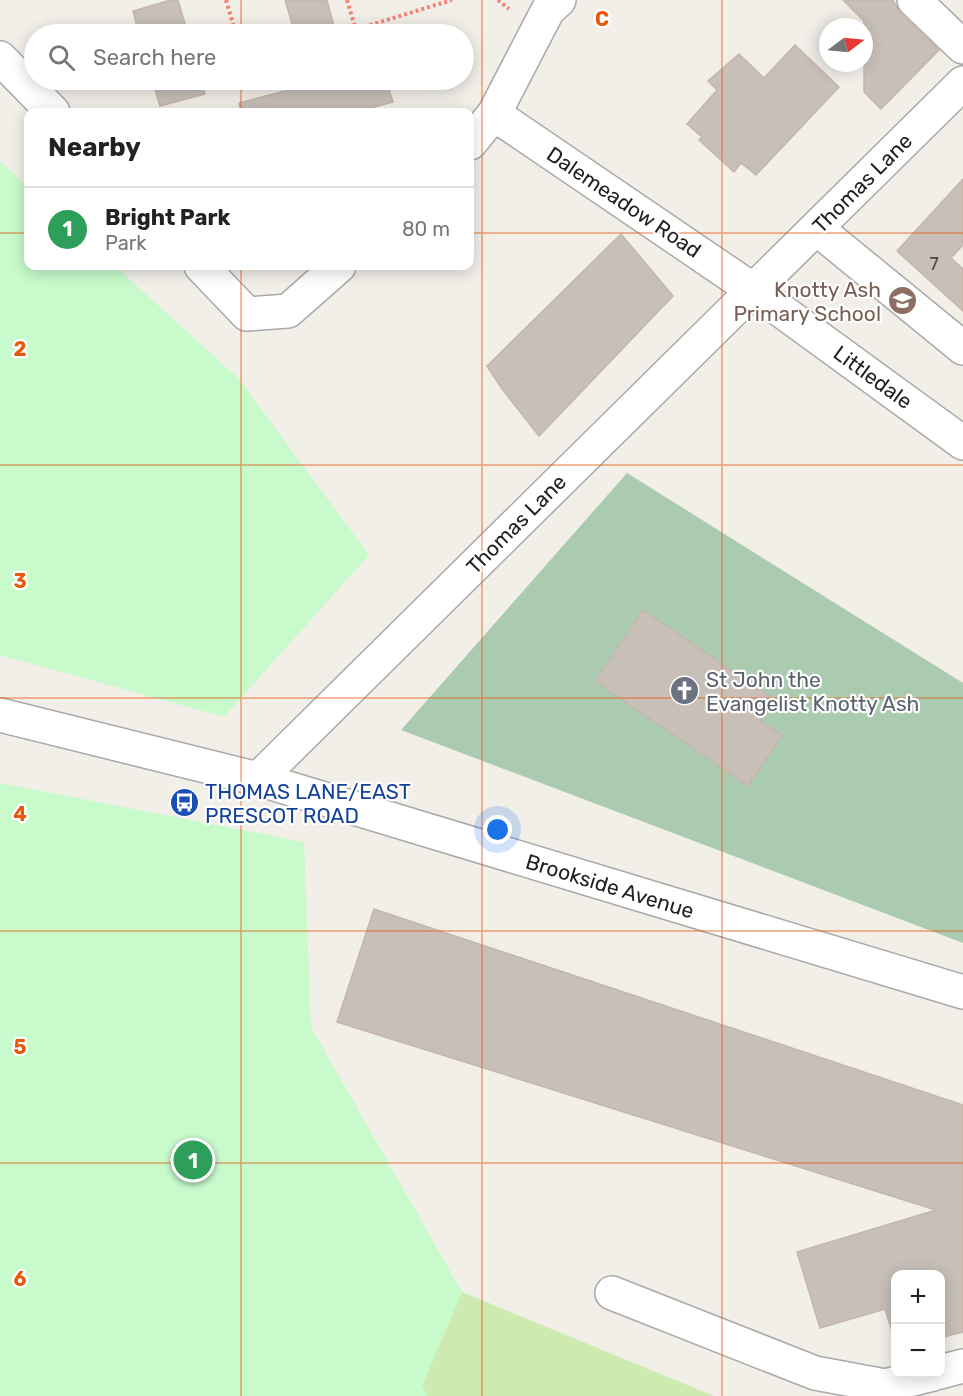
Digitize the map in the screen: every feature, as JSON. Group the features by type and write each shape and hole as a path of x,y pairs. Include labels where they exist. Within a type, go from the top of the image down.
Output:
{"street":[{"path":"474,138 494,114 548,10 559,0"},
{"path":"914,0 963,47"},
{"path":"0,58 24,82"},
{"name":"Thomas Lane","path":"258,778 963,83"},
{"path":"31,90 49,108"},
{"name":"Dalemeadow Road","path":"494,114 753,290"},
{"path":"816,228 963,348"},
{"path":"205,270 248,314 288,311 334,270"},
{"name":"Littledale","path":"753,290 963,443"},
{"path":"0,715 258,778"},
{"name":"Brookside Avenue","path":"258,778 963,992"},
{"path":"612,1293 814,1373 882,1391 921,1378"},
{"path":"945,1371 963,1366"}],"path":[{"path":"226,0 233,24"},
{"path":"347,0 354,24"},
{"path":"375,24 452,0"}],"green space":[{"path":"0,161 24,183 24,270 119,270 239,379 369,555 224,717 0,655"},
{"path":"627,473 963,683 963,943 401,730"},
{"path":"0,783 304,842 311,1027 462,1292 422,1385 427,1396 0,1396"},
{"path":"462,1292 714,1396 427,1396 422,1385"}],"building":[{"path":"178,0 185,24 136,24 133,11"},
{"path":"285,0 327,0 333,24 292,24"},
{"path":"843,0 893,0 901,14 939,50 881,109 864,92 864,72 873,72 873,18 861,18"},
{"path":"795,45 819,68 819,72 823,72 839,87 756,175 741,163 734,172 699,140 702,137 687,124 717,90 708,81 739,54 764,78"},
{"path":"155,90 204,90 205,94 160,106"},
{"path":"288,90 389,90 393,102 370,108 240,108 239,103"},
{"path":"963,179 963,245 951,258 963,269 963,311 897,251"},
{"path":"621,234 673,296 539,436 487,366"},
{"name":"St John the Evangelist Knotty Ash","path":"643,610 775,700 760,721 782,735 748,786 595,681"},
{"path":"374,909 963,1105 963,1332 945,1337 945,1270 891,1270 891,1328 885,1309 820,1328 797,1252 936,1210 337,1022"}],"place":[{"name":"Knotty Ash Primary School","path":"902,301"},
{"name":"St John the Evangelist Knotty Ash","path":"685,691"},
{"name":"THOMAS LANE/EAST PRESCOT ROAD","path":"184,803"},
{"name":"Bright Park","path":"193,1160"}]}
